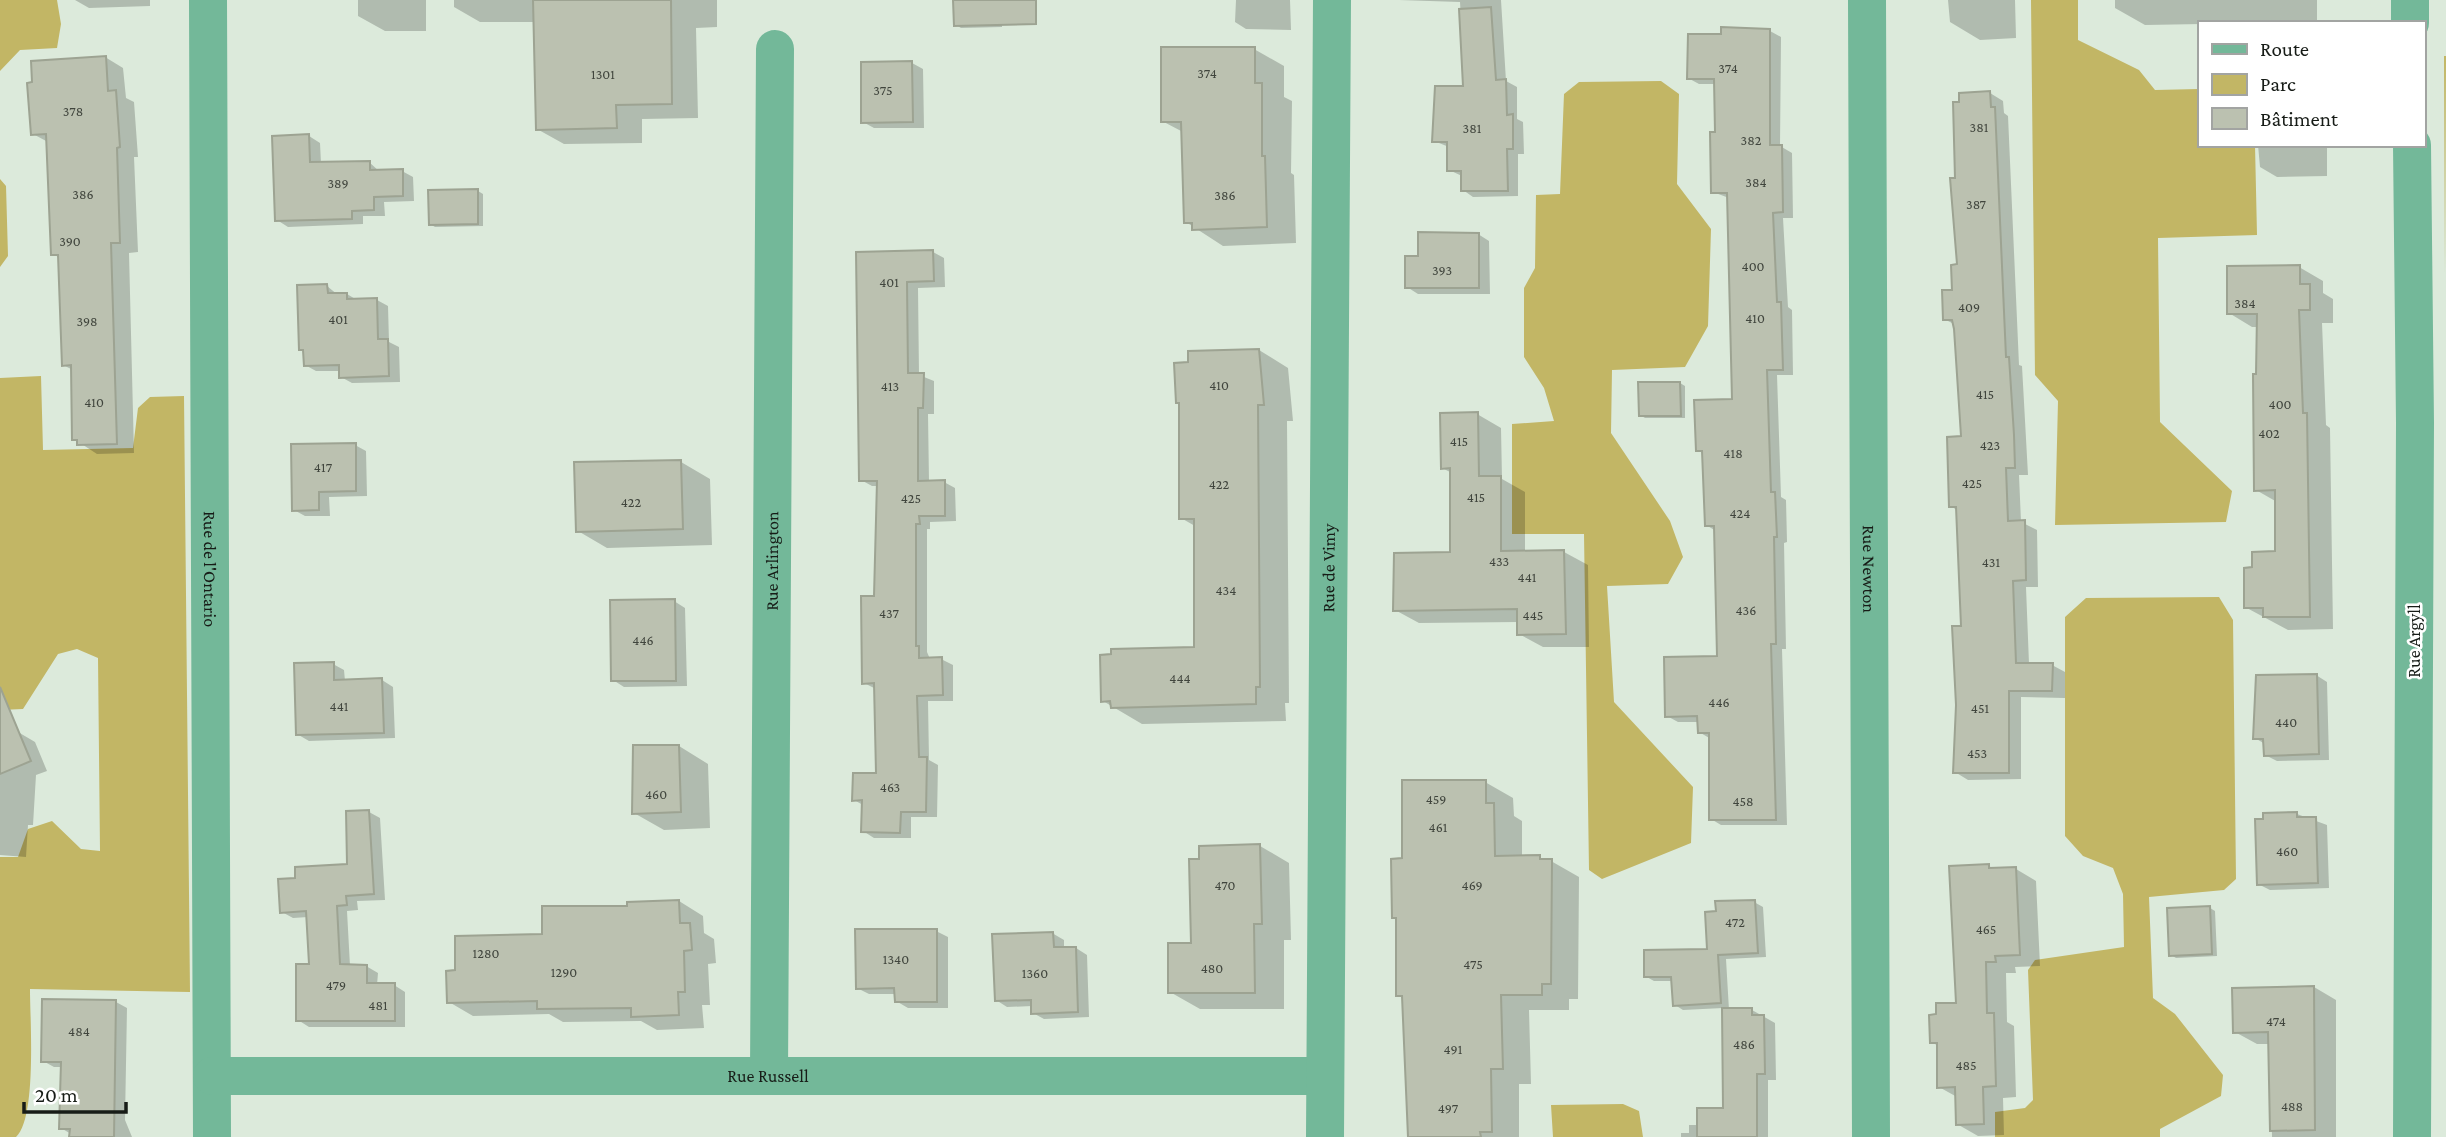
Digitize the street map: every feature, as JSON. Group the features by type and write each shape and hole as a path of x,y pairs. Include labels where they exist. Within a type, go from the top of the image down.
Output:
{"street":[{"name":"Rue de l'Ontario","path":"208,0 212,1137"},
{"name":"Rue de Vimy","path":"1325,1137 1332,0"},
{"name":"Rue Newton","path":"1867,0 1871,1137"},
{"path":"2410,0 2410,21"},
{"name":"Rue Arlington","path":"769,1074 775,49"},
{"name":"Rue Argyll","path":"2412,147 2415,423 2412,1137"},
{"name":"Rue Russell","path":"212,1076 1325,1076"}],"green space":[{"path":"0,0 57,0 61,24 57,48 20,50 0,71"},
{"path":"2031,0 2078,0 2078,40 2139,70 2155,90 2198,89 2198,147 2255,147 2257,235 2158,238 2160,422 2232,491 2226,522 2055,525 2058,401 2035,375"},
{"path":"2444,56 2446,56 2445,273"},
{"path":"1661,81 1679,94 1677,184 1711,229 1708,326 1685,367 1612,370 1611,433 1670,521 1683,557 1668,584 1607,586 1614,702 1693,787 1691,843 1602,879 1589,870 1584,534 1512,534 1512,424 1554,421 1544,388 1524,357 1524,288 1535,268 1536,195 1560,194 1564,94 1579,82"},
{"path":"0,179 6,186 8,256 0,267"},
{"path":"41,376 43,450 133,448 138,408 150,397 184,396 190,992 30,989 31,1068 27,1110 23,1126 16,1137 0,1137 0,857 18,857 28,829 52,821 81,849 100,851 98,658 77,649 58,654 23,709 0,710 0,378"},
{"path":"2219,597 2233,620 2236,879 2224,890 2149,897 2153,998 2175,1014 2223,1075 2221,1096 2160,1129 2160,1137 1995,1137 1995,1112 2025,1108 2033,1100 2028,970 2035,960 2124,947 2123,894 2113,868 2083,856 2065,836 2065,617 2086,598"},
{"path":"1623,1104 1639,1111 1643,1137 1553,1137 1551,1105"}],"building":[{"path":"533,0 671,0 672,104 616,105 617,128 536,130"},
{"path":"953,0 1036,0 1036,24 954,26"},
{"path":"1491,7 1496,80 1506,79 1507,115 1513,114 1513,149 1507,149 1508,191 1461,191 1461,171 1447,171 1447,142 1432,142 1435,86 1463,86 1459,9"},
{"path":"1721,27 1770,29 1770,145 1782,145 1783,212 1773,213 1777,302 1781,302 1783,370 1767,370 1771,492 1775,492 1777,537 1774,537 1776,644 1771,644 1776,820 1709,820 1709,733 1698,733 1697,716 1665,717 1664,657 1717,656 1714,526 1705,526 1702,451 1696,451 1694,400 1732,399 1727,193 1711,193 1710,132 1715,132 1714,79 1687,79 1688,34 1721,34"},
{"path":"1161,47 1255,47 1255,83 1262,83 1262,156 1265,156 1267,227 1192,230 1192,223 1184,223 1181,122 1161,122"},
{"path":"106,56 108,91 116,90 120,147 117,148 120,243 111,243 117,444 77,445 77,440 72,440 71,365 62,366 58,255 51,255 46,134 31,135 27,83 32,82 31,61"},
{"path":"912,61 913,122 861,123 861,62"},
{"path":"1990,91 1991,107 1995,107 2006,357 2009,357 2014,435 2015,468 2006,468 2008,521 2025,520 2026,580 2013,581 2016,663 2053,663 2052,691 2009,691 2009,773 1953,773 1956,705 1952,626 1961,626 1956,507 1949,507 1947,437 1961,436 1954,329 1952,320 1943,320 1942,290 1952,290 1951,265 1957,264 1950,178 1955,178 1953,102 1959,102 1959,93"},
{"path":"309,134 310,162 370,161 370,170 403,169 403,196 374,197 374,210 352,211 352,219 275,221 272,136"},
{"path":"478,189 478,224 429,225 428,190"},
{"path":"1418,232 1479,233 1479,288 1405,288 1405,256 1418,256"},
{"path":"933,250 934,281 907,282 908,373 924,373 923,408 918,408 918,481 945,480 945,516 919,516 920,524 916,524 916,646 919,646 919,658 942,657 943,695 917,696 919,757 927,757 926,812 901,812 900,833 861,832 862,800 852,801 853,773 876,773 874,683 862,684 861,596 874,596 877,481 859,481 856,252"},
{"path":"2300,265 2300,284 2310,284 2310,310 2299,310 2303,413 2307,413 2310,617 2263,617 2263,608 2244,608 2244,568 2252,567 2252,552 2275,551 2275,490 2254,491 2253,374 2256,374 2257,314 2227,314 2227,266"},
{"path":"327,284 328,293 347,293 347,299 377,298 378,339 388,339 389,376 339,378 339,365 304,366 303,350 299,350 297,285"},
{"path":"1259,349 1264,405 1258,405 1260,687 1256,687 1256,704 1111,708 1110,701 1101,702 1100,655 1111,654 1111,649 1194,647 1194,519 1179,519 1179,403 1176,403 1174,363 1188,362 1188,351"},
{"path":"1638,382 1680,382 1681,416 1639,416"},
{"path":"1478,412 1479,476 1501,476 1501,551 1564,550 1566,634 1517,635 1517,609 1393,611 1394,553 1450,552 1450,468 1441,469 1440,413"},
{"path":"356,443 356,491 319,492 319,510 292,511 291,444"},
{"path":"681,460 683,529 576,532 574,462"},
{"path":"675,599 676,681 611,681 610,600"},
{"path":"334,662 334,680 382,678 384,733 296,735 294,663"},
{"path":"2317,674 2319,754 2264,756 2263,739 2253,739 2256,675"},
{"path":"0,687 31,761 0,774"},
{"path":"633,745 679,745 681,812 632,814"},
{"path":"1402,780 1486,780 1486,803 1494,803 1495,856 1540,855 1540,859 1552,859 1551,984 1542,984 1542,995 1501,995 1503,1069 1491,1069 1492,1132 1480,1132 1481,1137 1408,1137 1402,996 1396,996 1396,918 1392,918 1391,859 1402,858"},
{"path":"369,810 374,894 346,896 347,905 337,906 340,964 367,965 367,983 395,983 395,1021 296,1021 296,964 309,964 306,911 280,913 278,879 295,878 295,867 347,864 346,811"},
{"path":"2297,812 2297,817 2316,817 2318,883 2257,885 2255,819 2263,819 2263,813"},
{"path":"1260,844 1262,924 1254,924 1255,993 1168,993 1168,943 1191,943 1189,859 1199,859 1199,846"},
{"path":"1989,864 1989,868 2016,867 2020,955 1995,956 1996,962 1986,962 1987,1013 1994,1013 1996,1086 1983,1087 1984,1124 1956,1125 1955,1087 1937,1088 1937,1043 1930,1043 1929,1015 1936,1014 1936,1003 1956,1003 1949,866"},
{"path":"679,900 680,923 690,923 692,950 684,951 685,992 678,992 679,1015 631,1017 631,1008 537,1009 537,1001 447,1003 446,971 455,970 455,936 542,934 542,906 627,906 627,902"},
{"path":"1755,900 1758,953 1718,955 1721,1003 1673,1006 1671,977 1644,977 1644,950 1707,949 1705,912 1716,911 1715,901"},
{"path":"2210,906 2212,954 2169,956 2167,908"},
{"path":"855,929 937,929 937,1002 895,1002 894,988 856,989"},
{"path":"1053,932 1054,947 1076,947 1078,1012 1031,1014 1031,1000 995,1001 992,934"},
{"path":"2314,986 2315,1130 2270,1131 2268,1032 2233,1033 2232,988"},
{"path":"42,999 116,1000 114,1137 69,1137 70,1129 59,1129 61,1062 41,1062"},
{"path":"1722,1008 1752,1008 1752,1015 1764,1015 1765,1074 1757,1074 1757,1137 1697,1137 1697,1108 1723,1108"}]}
